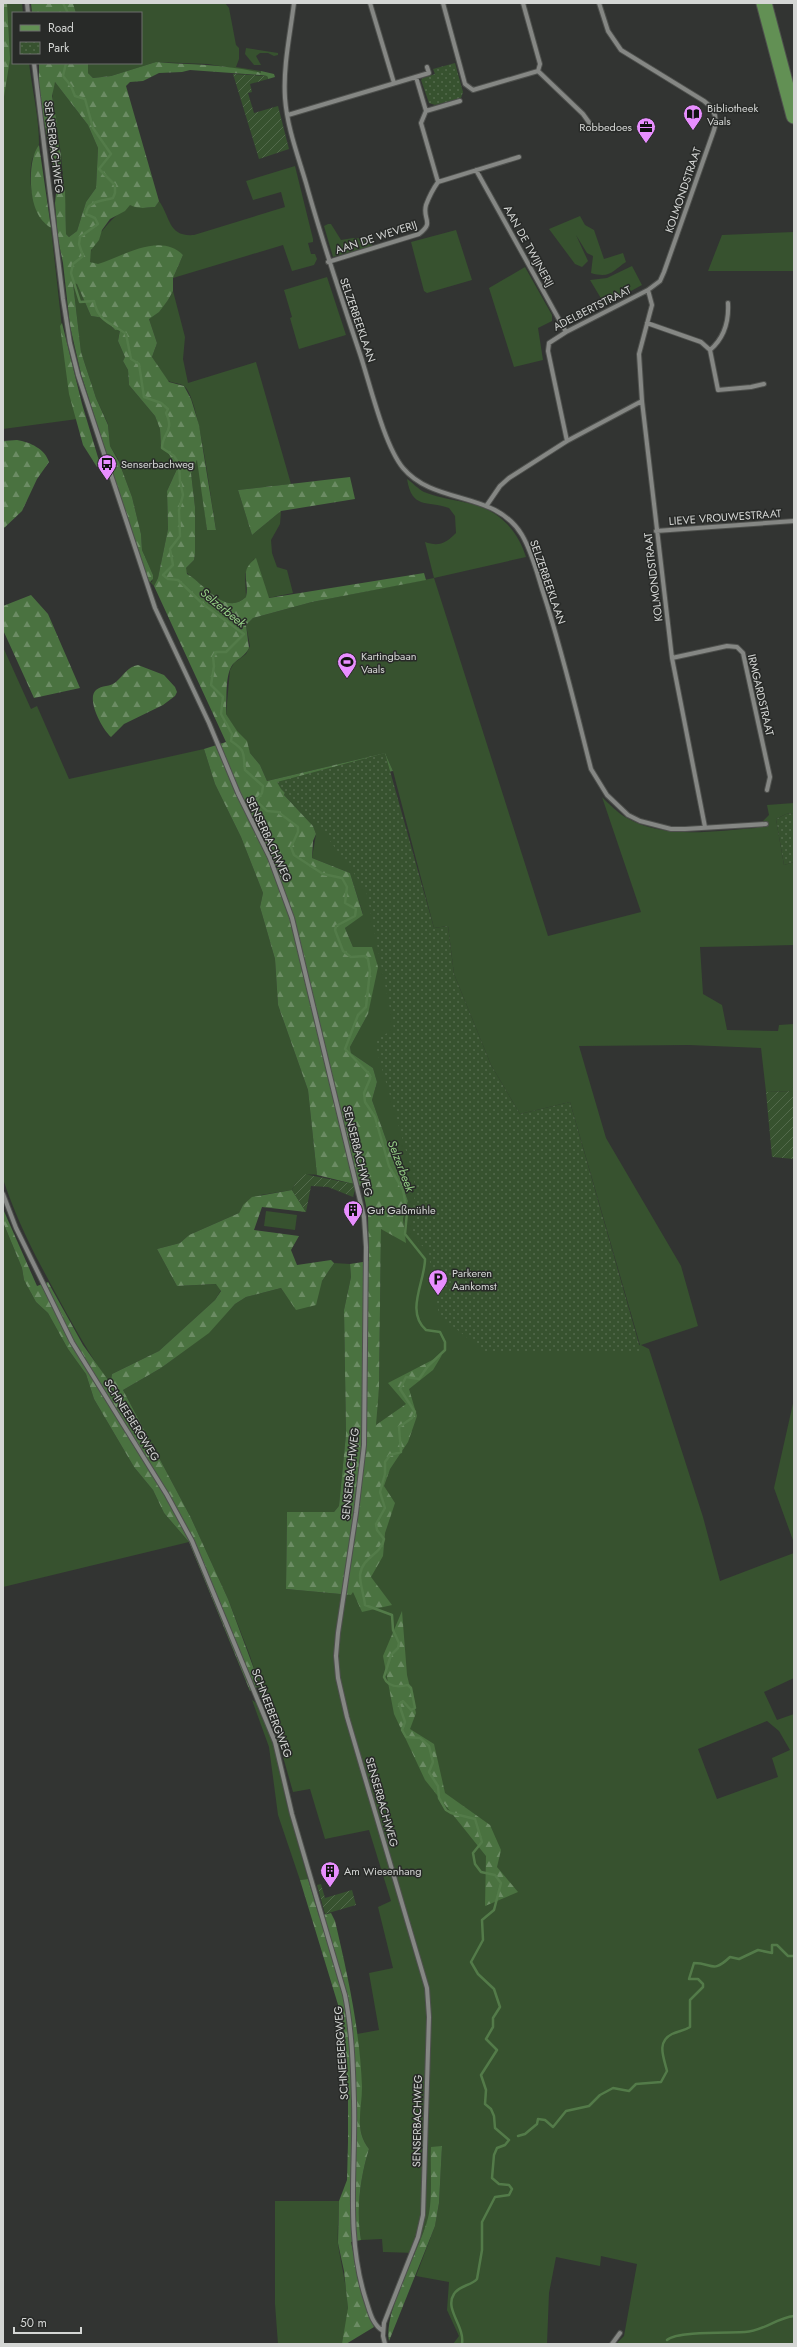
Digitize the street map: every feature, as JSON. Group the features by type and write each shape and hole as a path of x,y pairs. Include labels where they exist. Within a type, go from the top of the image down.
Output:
{"main road":[{"path":"764,3 794,116"}],"street":[{"name":"SELZERBEEKLAAN","path":"294,3 284,72 288,115 328,262 382,422 396,458 403,468 428,488 487,505 506,517 517,528 531,554 560,649 591,770 597,783 617,806 640,821 671,828 766,824"},
{"path":"370,3 394,83"},
{"path":"444,3 465,84 469,88 473,90 538,71"},
{"path":"523,3 540,64 538,71"},
{"name":"KOLMONDSTRAAT","path":"599,3 608,31 621,50 707,103 714,112 716,123 664,272 660,281 648,290 652,305 639,354 642,401 656,531 672,658 705,827"},
{"name":"SENSERBACHWEG","path":"34,64 63,299 70,343 78,375 155,608 209,723 238,793 270,858 284,894 292,918 364,1217 366,1247 364,1445 336,1656 338,1678 347,1716 427,1988 429,2016 423,2215 418,2237 383,2331 385,2344"},
{"path":"288,115 429,73 427,67"},
{"path":"538,71 583,114 593,128"},
{"path":"416,77 426,111 421,123 438,182 519,157"},
{"path":"426,111 460,101"},
{"name":"AAN DE TWIJNERIJ","path":"476,170 566,332"},
{"name":"AAN DE WEVERIJ","path":"328,262 419,234 426,229 428,223 425,214 426,207 438,182"},
{"name":"ADELBERTSTRAAT","path":"567,441 548,346 552,339 648,290"},
{"path":"710,350 718,343 729,318 728,303"},
{"path":"647,323 701,342 710,350 718,390 751,387 764,384"},
{"path":"487,505 500,486 509,478 567,441 642,401"},
{"name":"LIEVE VROUWESTRAAT","path":"656,531 794,521"},
{"name":"IRMGARDSTRAAT","path":"672,658 727,646 737,647 743,653 770,777 767,790"},
{"name":"SCHNEEBERGWEG","path":"3,1194 19,1235 72,1342 163,1488 192,1541 275,1742 292,1814 343,1988 349,2017 354,2102 354,2235 358,2267 365,2297 374,2322 383,2331"},
{"path":"612,2344 620,2333"}],"green space":[{"path":"3,3 22,3 23,12 12,12 12,64 29,64 39,133 38,147 32,160 30,178 31,188 40,214 51,228 65,355 85,418 3,429"},
{"path":"3,3 7,3 10,59 3,103"},
{"path":"31,3 73,3 76,12 32,12"},
{"path":"73,3 225,3 229,8 236,45 239,48 239,59 236,67 261,71 261,73 208,64 156,62 111,76 93,78 88,73 88,64 142,64 142,12 76,12"},
{"path":"246,48 278,53 278,55 274,56 268,53 260,53 256,56 261,65 254,65 245,54"},
{"path":"156,62 222,66 261,73 261,71 274,74 275,77 268,79 267,76 261,75 190,70 182,72 159,73 143,81 130,82 126,86 159,201 155,207 139,208 130,205 125,211 110,219 102,230 99,240 91,250 90,262 98,264 142,248 153,246 174,248 183,255 173,278 173,291 159,312 149,319 157,343 152,357 169,382 184,386 191,399 199,425 216,530 207,530 197,460 191,473 195,507 195,554 194,560 186,568 187,574 215,596 230,603 238,602 246,597 247,568 256,558 269,598 424,573 426,580 312,602 253,618 246,625 249,648 230,668 227,685 226,714 237,731 247,741 250,753 260,765 267,781 385,753 393,771 286,790 284,795 313,826 316,834 313,841 312,858 350,873 363,915 345,928 353,947 372,947 378,967 368,1014 350,1047 351,1053 373,1068 377,1082 372,1100 408,1201 403,1219 406,1243 381,1229 379,1388 376,1425 406,1404 388,1383 442,1355 433,1370 409,1389 417,1416 408,1442 390,1469 384,1486 395,1503 385,1533 383,1556 371,1577 392,1605 362,1612 353,1592 351,1595 286,1589 287,1512 334,1512 339,1506 346,1434 344,1310 351,1277 350,1264 369,1261 368,1215 362,1186 317,1175 308,1090 278,1005 275,959 260,907 263,893 241,837 215,784 204,749 226,742 154,586 158,578 168,529 167,491 177,469 169,454 161,446 160,429 155,416 129,385 128,370 123,361 125,357 118,341 120,330 115,330 104,318 91,316 77,284 73,283 81,352 96,398 108,425 110,446 119,462 132,497 141,534 142,550 153,575 153,579 150,582 146,578 81,374 70,326 63,263 58,239 55,203 57,184 39,97 39,64 88,64 88,73 93,78 111,76","holes":["55,82 88,125 98,148 96,188 86,202 77,231 69,237 66,234 65,190 61,177 61,155 56,135 57,124 52,96"]},
{"path":"455,63 463,92 461,98 435,105 429,103 421,80 435,74 433,69"},
{"path":"233,74 267,76 268,79 250,84 252,92 248,93 254,113 278,106 289,149 259,159"},
{"path":"55,82 88,125 98,148 96,188 86,202 77,231 69,237 66,234 61,154 52,96"},
{"path":"39,145 51,228 39,217 32,197 31,168 35,151"},
{"path":"295,166 313,239 313,242 308,243 311,254 315,254 317,259 314,265 292,271 283,245 173,278 183,255 142,249 98,265 90,262 90,254 93,246 103,230 130,204 142,208 155,207 159,201 175,230 186,235 194,235 285,207 281,192 253,200 246,181"},
{"path":"580,216 585,225 594,230 604,259 623,253 626,262 611,273 598,275 591,273 593,256 587,253 576,235 588,261 582,267 575,264 549,229"},
{"path":"331,224 341,240 353,238 371,239 372,246 333,257 324,226"},
{"path":"456,230 472,280 427,293 424,291 411,242"},
{"path":"794,232 794,271 708,271 722,235"},
{"path":"632,266 642,285 605,305 590,280 607,278"},
{"path":"525,267 552,315 552,321 538,328 543,360 514,367 489,288"},
{"path":"327,277 346,335 299,349 284,290"},
{"path":"73,283 77,284 91,316 104,318 115,330 120,329 118,341 125,357 123,361 128,370 129,385 155,416 160,429 161,446 169,454 177,469 167,491 168,529 158,578 154,586 149,581 152,582 153,575 142,550 141,534 132,497 118,459 110,446 108,424 96,398 81,352"},
{"path":"173,291 185,337 183,359 188,383 256,362 291,484 238,490 252,535 281,511 280,524 271,540 272,553 277,567 287,570 293,593 268,598 254,559 245,574 246,597 234,603 228,603 216,597 186,571 186,568 194,560 195,554 195,507 191,473 193,464 198,460 207,530 216,529 200,433 191,398 184,386 167,380 152,357 157,343 149,319 168,300"},
{"path":"62,323 82,404 100,464 97,467 83,445 69,394 60,326"},
{"path":"17,440 27,442 41,450 49,462 37,479 22,511 3,529 3,441"},
{"path":"350,477 355,499 281,511 252,535 238,490"},
{"path":"407,479 424,492 475,505 493,513 513,531 523,548 526,557 434,578 425,542 434,544 442,543 456,533 455,516 449,508 417,500 409,489"},
{"path":"434,578 548,936 641,912 602,797 622,815 640,824 656,829 689,832 756,828 769,815 767,805 794,803 794,813 786,814 776,819 784,865 794,862 794,945 700,947 703,994 722,1005 727,1030 778,1031 779,1025 794,1024 794,1091 766,1092 761,1048 689,1045 579,1046 606,1138 681,1266 698,1326 641,1345 649,1349 703,1517 720,1581 794,1553 794,1678 764,1692 777,1720 794,1714 794,2344 616,2344 624,2336 637,2264 601,2256 600,2266 556,2257 549,2293 547,2344 453,2344 459,2336 447,2310 449,2282 416,2276 435,2226 439,2203 442,2146 429,2217 416,2253 383,2252 382,2239 361,2240 359,2217 360,2194 363,2171 369,2149 364,2142 360,2127 361,2080 357,2034 379,2030 369,1973 393,1968 378,1907 391,1901 369,1830 325,1839 310,1789 293,1792 276,1732 257,1687 258,1680 228,1599 191,1518 123,1390 161,1368 208,1333 235,1304 246,1297 281,1288 296,1309 322,1281 334,1263 350,1264 351,1277 344,1310 346,1434 339,1506 334,1512 287,1512 286,1589 351,1595 379,1388 381,1228 405,1242 403,1219 408,1201 372,1100 377,1082 373,1068 351,1053 350,1047 368,1014 353,947 345,928 363,914 350,873 312,858 316,834 313,826 284,795 286,790 366,868 413,1125 428,1242 509,1350 640,1345 570,1102 520,1114 491,1065 454,974 448,926 434,928 393,771 385,753 267,781 260,765 250,753 226,714 230,670 234,663 246,654 250,646 246,625 253,618 312,602","holes":["767,1721 779,1731 790,1750 772,1758 778,1777 717,1799 698,1749"]},
{"path":"31,595 48,614 80,688 34,698 3,630 3,606"},
{"path":"3,647 31,709 37,706 69,779 204,749 215,784 241,837 263,893 260,907 275,959 278,1005 308,1090 317,1175 304,1175 296,1182 292,1190 261,1195 243,1205 239,1213 189,1235 180,1243 157,1249 177,1286 217,1284 221,1290 215,1300 159,1351 112,1374 111,1380 107,1380 72,1324 30,1245 3,1179"},
{"path":"138,665 164,675 175,687 177,692 175,696 163,705 124,724 111,737 103,728 96,714 93,694 98,688 114,684 128,669"},
{"path":"385,753 434,928 448,926 454,974 491,1065 520,1114 570,1102 641,1351 486,1353 439,1315 428,1250 421,1245 413,1232 411,1208 416,1193 413,1175 374,1041 394,1029 366,890 322,830 281,789 277,782"},
{"path":"794,813 794,862 784,865 776,819 786,814"},
{"path":"794,1091 794,1159 772,1157 766,1092"},
{"path":"304,1174 354,1184 355,1190 353,1197 328,1187 311,1186 306,1212 292,1190 298,1178"},
{"path":"292,1190 306,1212 262,1207 254,1230 299,1236 291,1250 297,1265 331,1260 334,1263 322,1281 316,1305 296,1310 281,1288 246,1297 235,1304 209,1333 161,1368 123,1390 191,1518 228,1599 258,1680 257,1687 250,1691 189,1542 164,1513 153,1490 134,1467 94,1399 86,1374 68,1349 48,1313 36,1302 24,1280 22,1268 3,1222 3,1209 37,1286 48,1282 83,1345 108,1380 111,1380 112,1374 159,1351 215,1300 221,1291 216,1284 177,1286 157,1249 180,1243 189,1235 239,1213 243,1205 252,1197"},
{"path":"266,1211 297,1215 295,1230 264,1226"},
{"path":"3,1222 22,1268 24,1280 36,1302 48,1313 68,1349 86,1374 94,1399 134,1467 153,1490 164,1513 189,1542 3,1587"},
{"path":"794,1399 794,1543 774,1488"},
{"path":"402,1611 407,1675 416,1713 410,1729 434,1744 445,1793 490,1825 501,1850 497,1867 518,1892 485,1906 486,1856 425,1780 394,1714 383,1656"},
{"path":"252,1700 258,1706 270,1732 287,1805 308,1879 300,1880 278,1815 269,1747"},
{"path":"308,1879 319,1916 331,1913 335,1921 340,1942 353,2004 359,2045 362,2087 360,2127 364,2142 369,2149 363,2171 360,2194 359,2217 361,2240 351,2242 362,2293 374,2327 346,2344 342,2344 348,2308 344,2271 338,2243 339,2201 347,2180 348,2142 348,2094 343,2021 300,1880"},
{"path":"321,1884 325,1898 352,1890 356,1905 325,1914 317,1885"},
{"path":"442,2146 439,2203 435,2226 389,2341 391,2314 403,2280 424,2231 430,2210 431,2147"},
{"path":"275,2201 339,2201 338,2244 345,2281 348,2308 346,2333 342,2344 278,2344 275,2304"}],"waterway":[{"name":"Selzerbeek","path":"63,3 68,12"},
{"name":"Selzerbeek","path":"66,64 63,76 71,86 75,96 85,99 93,128 111,154 99,169 115,185 115,193 113,198 96,202 89,206 86,214 95,218 98,224 80,237 79,244 83,256 73,264 71,273 80,302 94,301 102,318 126,334 131,359 139,364 144,397 161,403 168,409 166,413 169,428 162,448 174,456 179,464 183,495 179,510 180,536 170,549 173,565 163,575 168,579 178,580 204,605 244,634 226,652 216,652 213,657 214,666 211,685 223,697 221,714 232,734 231,741 243,752 245,770 263,786 262,793 256,801 267,811 278,812 298,827 298,832 291,847 294,855 323,874 342,878 347,887 345,903 356,909 355,916 336,926 335,930 343,951 351,957 365,956 368,959 370,971 366,1007 358,1015 345,1049 370,1075 370,1079 364,1093 365,1102 375,1117 389,1166 403,1190 407,1212 405,1234 425,1259 416,1305 417,1314 420,1322 426,1330 440,1332 445,1342 445,1350 428,1366 419,1379 406,1377 400,1389 415,1412 412,1418 399,1427 401,1452 390,1455 385,1462 385,1474 380,1492 385,1508 376,1524 377,1530 384,1539 379,1549 364,1564 360,1575 365,1605 392,1615 393,1630 399,1643 398,1648 391,1655 384,1677 391,1685 408,1685 411,1688 415,1708 411,1710 403,1701 399,1704 405,1722 402,1730 406,1737 420,1738 429,1746 433,1762 429,1772 438,1786 439,1798 446,1810 451,1813 475,1819 482,1842 473,1853 475,1864 481,1872 495,1875 501,1883 494,1910 482,1920 483,1940 471,1962 478,1974 494,1989 500,2007 493,2018 493,2027 486,2039 497,2050 481,2075 486,2090 485,2104 491,2109 494,2116 495,2128 509,2140 505,2145 497,2148 494,2155 492,2178 499,2184 509,2185 512,2189 509,2195 495,2197 482,2222 482,2250 477,2279 456,2291 452,2300 451,2306 461,2331 462,2344"},
{"path":"518,2136 525,2134 537,2124 538,2119 545,2120 553,2127 566,2111 589,2106 600,2095 613,2088 629,2091 636,2084 661,2082 667,2071 662,2051 664,2041 672,2034 690,2027 690,2000 703,1987 703,1984 698,1979 689,1979 694,1963 716,1966 730,1957 739,1959 758,1950 772,1953 772,1945 777,1945 788,1956 794,1956"},
{"path":"667,2340 681,2335 752,2331 781,2319 794,2316"}],"place":[{"name":"Bibliotheek Vaals","path":"693,131"},
{"name":"Robbedoes","path":"646,144"},
{"name":"Senserbachweg","path":"107,481"},
{"name":"Kartingbaan Vaals","path":"347,679"},
{"name":"Gut Gaßmühle","path":"353,1227"},
{"name":"Parkeren Aankomst","path":"438,1296"},
{"name":"Am Wiesenhang","path":"330,1888"}]}
